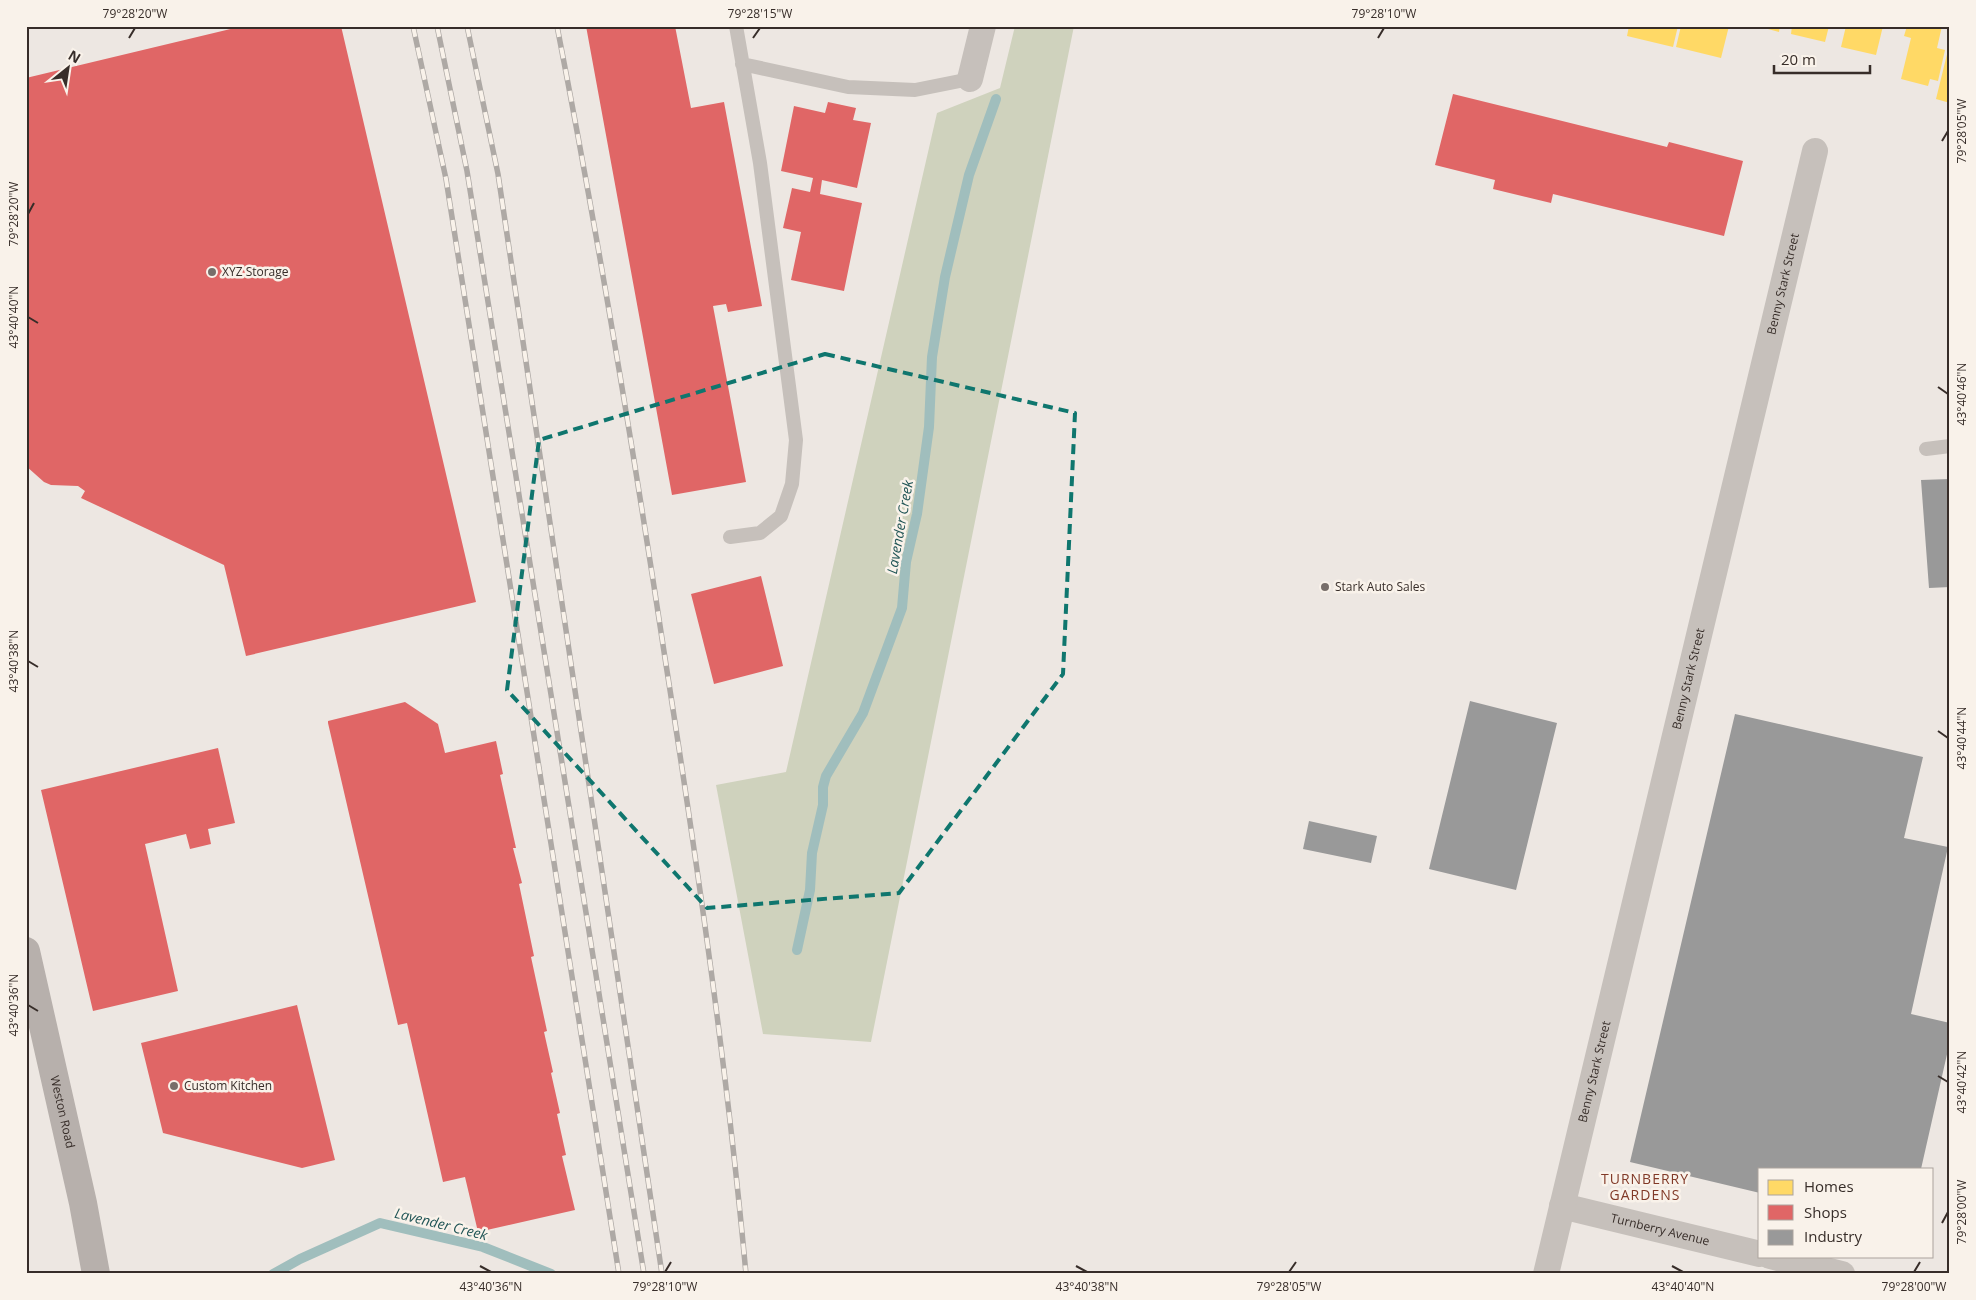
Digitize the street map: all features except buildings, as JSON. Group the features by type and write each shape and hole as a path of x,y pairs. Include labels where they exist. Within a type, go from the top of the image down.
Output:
{"main road":[{"name":"Weston Road","path":"26,951 83,1203 96,1274"}],"street":[{"path":"970,79 983,26"},
{"name":"Benny Stark Street","path":"1546,1274 1815,151"},
{"name":"Turnberry Avenue","path":"1562,1206 1758,1254"},
{"path":"1778,1258 1842,1274"}],"lane":[{"path":"730,537 760,533 780,516 792,484 796,440 760,163 736,26"},
{"path":"742,64 848,87 915,90 970,79"},
{"path":"1926,448 1950,446"}],"highlighted area":[{"path":"825,354 1075,413 1063,674 899,893 707,908 507,690 539,440"}],"green space":[{"path":"1015,26 1074,26 871,1042 763,1034 716,785 786,772 937,113 1000,88"}],"waterway":[{"name":"Lavender Creek","path":"797,950 810,890 812,853 823,805 823,787 826,776 863,713 902,608 906,562 917,514 929,427 932,357 945,277 969,175 996,99"},
{"name":"Lavender Creek","path":"273,1274 300,1259 380,1223 483,1247 551,1274"}],"railway":[{"path":"413,26 446,179 619,1274"},
{"path":"437,26 467,171 644,1274"},
{"path":"467,26 498,174 662,1274"},
{"path":"557,26 614,342 677,735 700,888 730,1120 746,1274"}],"place":[{"name":"XYZ Storage","path":"212,272"},
{"name":"Stark Auto Sales","path":"1325,587"},
{"name":"Custom Kitchen","path":"174,1086"}],"district":[{"name":"TURNBERRY GARDENS","path":"1645,1188"}]}
